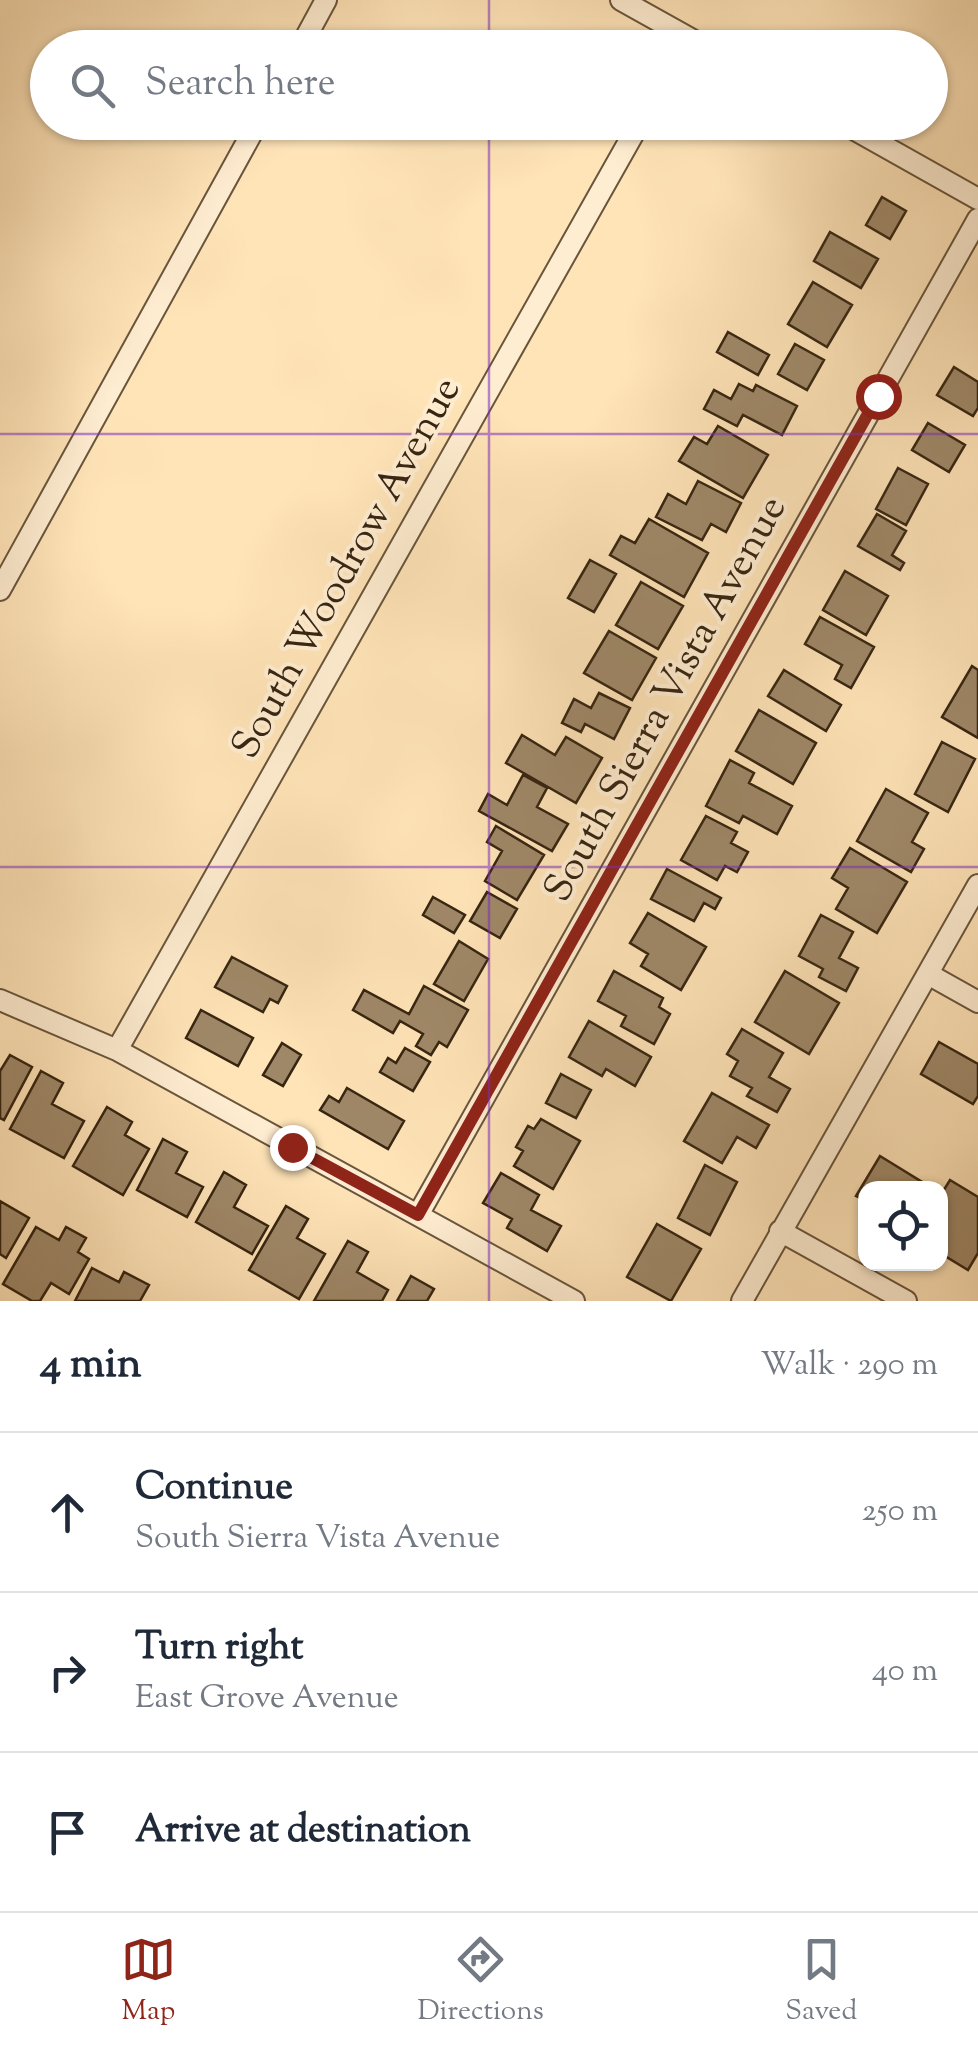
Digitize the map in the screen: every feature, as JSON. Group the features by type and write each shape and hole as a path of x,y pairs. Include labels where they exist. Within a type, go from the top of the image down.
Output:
{"street":[{"path":"310,30 326,0"},
{"path":"621,0 670,30"},
{"path":"0,590 248,140"},
{"name":"South Woodrow Avenue","path":"117,1050 630,140"},
{"path":"873,140 978,199"},
{"name":"South Sierra Vista Avenue","path":"418,1215 978,219"},
{"path":"742,1301 978,884"},
{"path":"928,974 978,1002"},
{"path":"0,1000 117,1050 574,1301"},
{"path":"780,1232 906,1301"}],"building":[{"path":"882,197 906,211 890,239 866,225"},
{"path":"830,232 878,259 861,288 814,261"},
{"path":"813,282 852,305 827,347 788,324"},
{"path":"728,332 769,355 758,375 717,352"},
{"path":"795,344 824,360 807,390 778,374"},
{"path":"954,367 978,382 978,408 973,416 937,395"},
{"path":"739,384 753,391 756,385 797,406 782,435 743,415 737,426 704,409 714,390 731,399"},
{"path":"928,423 965,445 949,472 912,450"},
{"path":"718,426 768,455 743,498 679,461 694,437 707,444"},
{"path":"898,468 928,484 906,525 876,509"},
{"path":"698,481 741,503 726,532 711,524 702,540 656,517 668,494 686,504"},
{"path":"877,514 906,531 892,555 904,563 900,570 858,546"},
{"path":"649,519 708,553 684,597 610,555 621,536 635,543"},
{"path":"590,560 616,574 594,612 568,598"},
{"path":"845,571 888,596 866,635 823,610"},
{"path":"641,582 683,606 658,649 616,625"},
{"path":"820,617 874,647 851,688 835,679 842,665 805,644"},
{"path":"609,631 656,658 632,700 584,673"},
{"path":"972,666 978,670 978,738 942,717"},
{"path":"784,670 841,705 826,731 768,696"},
{"path":"599,693 630,708 614,739 585,724 581,732 562,723 574,699 591,708"},
{"path":"759,710 816,743 793,784 736,751"},
{"path":"522,735 555,755 566,737 602,758 576,803 506,763"},
{"path":"942,742 975,759 948,812 915,794"},
{"path":"730,760 754,773 749,783 792,806 777,834 743,816 739,823 706,806"},
{"path":"523,775 547,788 537,807 568,824 552,851 479,811 488,794 507,805"},
{"path":"886,789 928,813 912,842 924,849 911,872 857,841"},
{"path":"706,816 737,832 731,843 748,852 737,872 725,866 717,880 681,860"},
{"path":"496,826 544,855 517,900 485,881 502,851 487,842"},
{"path":"850,848 907,882 877,933 836,909 848,888 832,878"},
{"path":"667,869 721,898 715,909 704,903 694,921 651,899"},
{"path":"487,892 517,909 500,938 470,921"},
{"path":"433,897 465,915 454,933 423,915"},
{"path":"648,913 706,947 681,990 641,966 648,954 630,943"},
{"path":"821,915 853,932 839,958 858,968 846,991 819,977 823,969 799,956"},
{"path":"459,941 488,959 464,1001 434,984"},
{"path":"232,957 287,986 278,1003 270,999 263,1012 215,987"},
{"path":"614,971 663,998 659,1007 670,1014 654,1044 621,1026 626,1016 598,1001"},
{"path":"785,971 839,1003 809,1054 755,1022"},
{"path":"424,986 468,1010 447,1047 439,1042 431,1055 416,1046 423,1034 400,1021 393,1033 353,1010 364,990 409,1014"},
{"path":"201,1010 253,1038 238,1066 186,1038"},
{"path":"589,1021 651,1057 635,1086 606,1069 602,1076 569,1057"},
{"path":"742,1029 783,1053 769,1077 790,1089 777,1112 747,1096 752,1088 730,1076 738,1061 727,1054"},
{"path":"939,1042 978,1064 978,1096 973,1104 921,1074"},
{"path":"282,1043 301,1055 283,1086 263,1075"},
{"path":"405,1048 430,1062 413,1091 380,1072 388,1058 396,1063"},
{"path":"10,1055 32,1067 4,1120 0,1118 0,1071"},
{"path":"41,1071 63,1083 52,1104 84,1121 64,1158 10,1129"},
{"path":"561,1074 591,1090 576,1118 546,1103"},
{"path":"347,1088 404,1121 388,1149 320,1110 329,1096 339,1102"},
{"path":"712,1093 769,1125 756,1148 737,1137 722,1163 684,1141"},
{"path":"107,1107 132,1122 125,1135 149,1149 123,1195 73,1166"},
{"path":"541,1119 580,1141 553,1189 514,1166 523,1151 516,1147 528,1126 534,1129"},
{"path":"163,1139 187,1152 176,1173 203,1187 187,1217 137,1190"},
{"path":"880,1156 921,1181 865,1181"},
{"path":"705,1165 737,1182 710,1235 678,1218"},
{"path":"224,1172 246,1185 234,1207 268,1226 252,1254 196,1222"},
{"path":"501,1173 539,1195 531,1210 561,1226 547,1251 507,1228 512,1219 483,1203"},
{"path":"950,1180 978,1197 978,1253 968,1270 948,1258"},
{"path":"0,1201 29,1218 6,1258 0,1254"},
{"path":"286,1206 308,1219 297,1238 325,1254 299,1299 249,1270"},
{"path":"657,1224 701,1249 671,1301 627,1277"},
{"path":"36,1227 59,1240 66,1227 86,1238 78,1252 89,1259 69,1294 51,1283 40,1301 32,1301 3,1284"},
{"path":"348,1241 368,1252 357,1272 388,1290 382,1301 314,1301"},
{"path":"92,1268 119,1282 124,1272 149,1285 140,1301 75,1301"},
{"path":"411,1276 434,1289 427,1301 397,1301"}],"route":[{"path":"292,1147 418,1215 878,396"}]}
